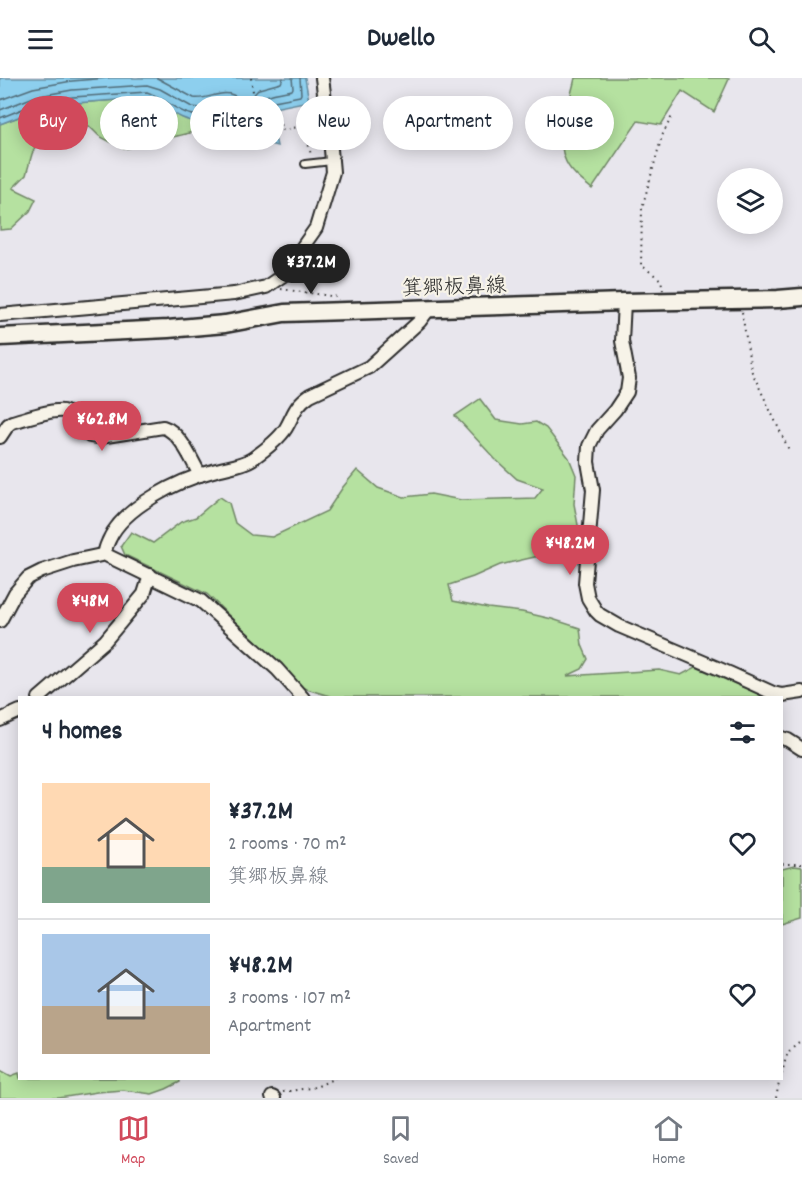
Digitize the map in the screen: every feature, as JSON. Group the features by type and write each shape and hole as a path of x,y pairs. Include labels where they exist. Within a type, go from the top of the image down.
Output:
{"main road":[{"name":"箕郷板鼻線","path":"0,337 168,329 225,324 284,313 802,297"}],"street":[{"path":"0,315 234,294 260,290 271,285 282,276 315,228 333,172 322,78"},
{"path":"624,302 622,340 629,378 627,392 597,430 589,446 588,462 593,490 585,582 588,598 600,615 619,626 772,693 782,695 802,692"},
{"path":"106,554 105,551 113,533 124,518 141,505 200,475 242,464 252,459 281,435 302,401 369,367 420,321 429,309"},
{"path":"0,437 12,422 57,410 71,414 90,436 100,437 163,427 170,429 184,446 200,475"},
{"path":"0,621 15,593 28,578 72,561 106,554 201,601 277,669 301,696"},
{"path":"41,696 105,641 144,594 150,575"},
{"path":"0,720 18,712"},
{"path":"783,738 802,749"}],"lane":[{"path":"309,164 333,161"}],"path":[{"path":"251,78 256,112 272,112 277,115 282,130 304,126 309,164"},
{"path":"665,301 661,280 641,265 642,208 662,136 673,114"},
{"path":"271,285 281,289 339,297"},
{"path":"741,300 751,370 789,450"},
{"path":"783,864 802,864"},
{"path":"783,1069 787,1055 793,1046 802,1040"},
{"path":"273,1097 277,1094 316,1087 331,1080"},
{"path":"776,1098 780,1080"}],"green space":[{"path":"575,78 729,79 714,112 682,91 661,125 638,121 592,189 574,173 567,163 563,150 614,150 614,96 570,96"},
{"path":"100,101 100,137 88,126 88,102"},
{"path":"178,112 190,117 190,133 178,136"},
{"path":"18,117 18,150 34,150 26,175 13,188 36,199 30,211 11,229 0,230 0,124"},
{"path":"480,399 496,420 522,424 536,422 546,428 569,458 576,475 574,504 581,541 578,547 500,565 449,585 453,601 522,612 580,628 582,645 588,659 582,669 567,676 659,670 681,675 696,667 764,696 330,696 303,688 207,594 125,555 121,546 131,532 153,543 181,522 196,517 220,497 229,503 235,523 251,535 272,537 327,511 357,470 378,488 404,497 431,494 461,500 535,498 543,488 517,479 455,416"},
{"path":"802,867 802,918 783,924 783,869"},
{"path":"0,1070 11,1076 18,1073 18,1080 180,1080 180,1082 152,1094 123,1090 59,1098 0,1098"}],"water":[{"path":"0,78 305,78 308,96 296,96 296,104 284,106 284,96 190,96 190,120 178,115 178,96 100,96 100,101 88,102 88,96 18,96 18,117 0,124"}]}
